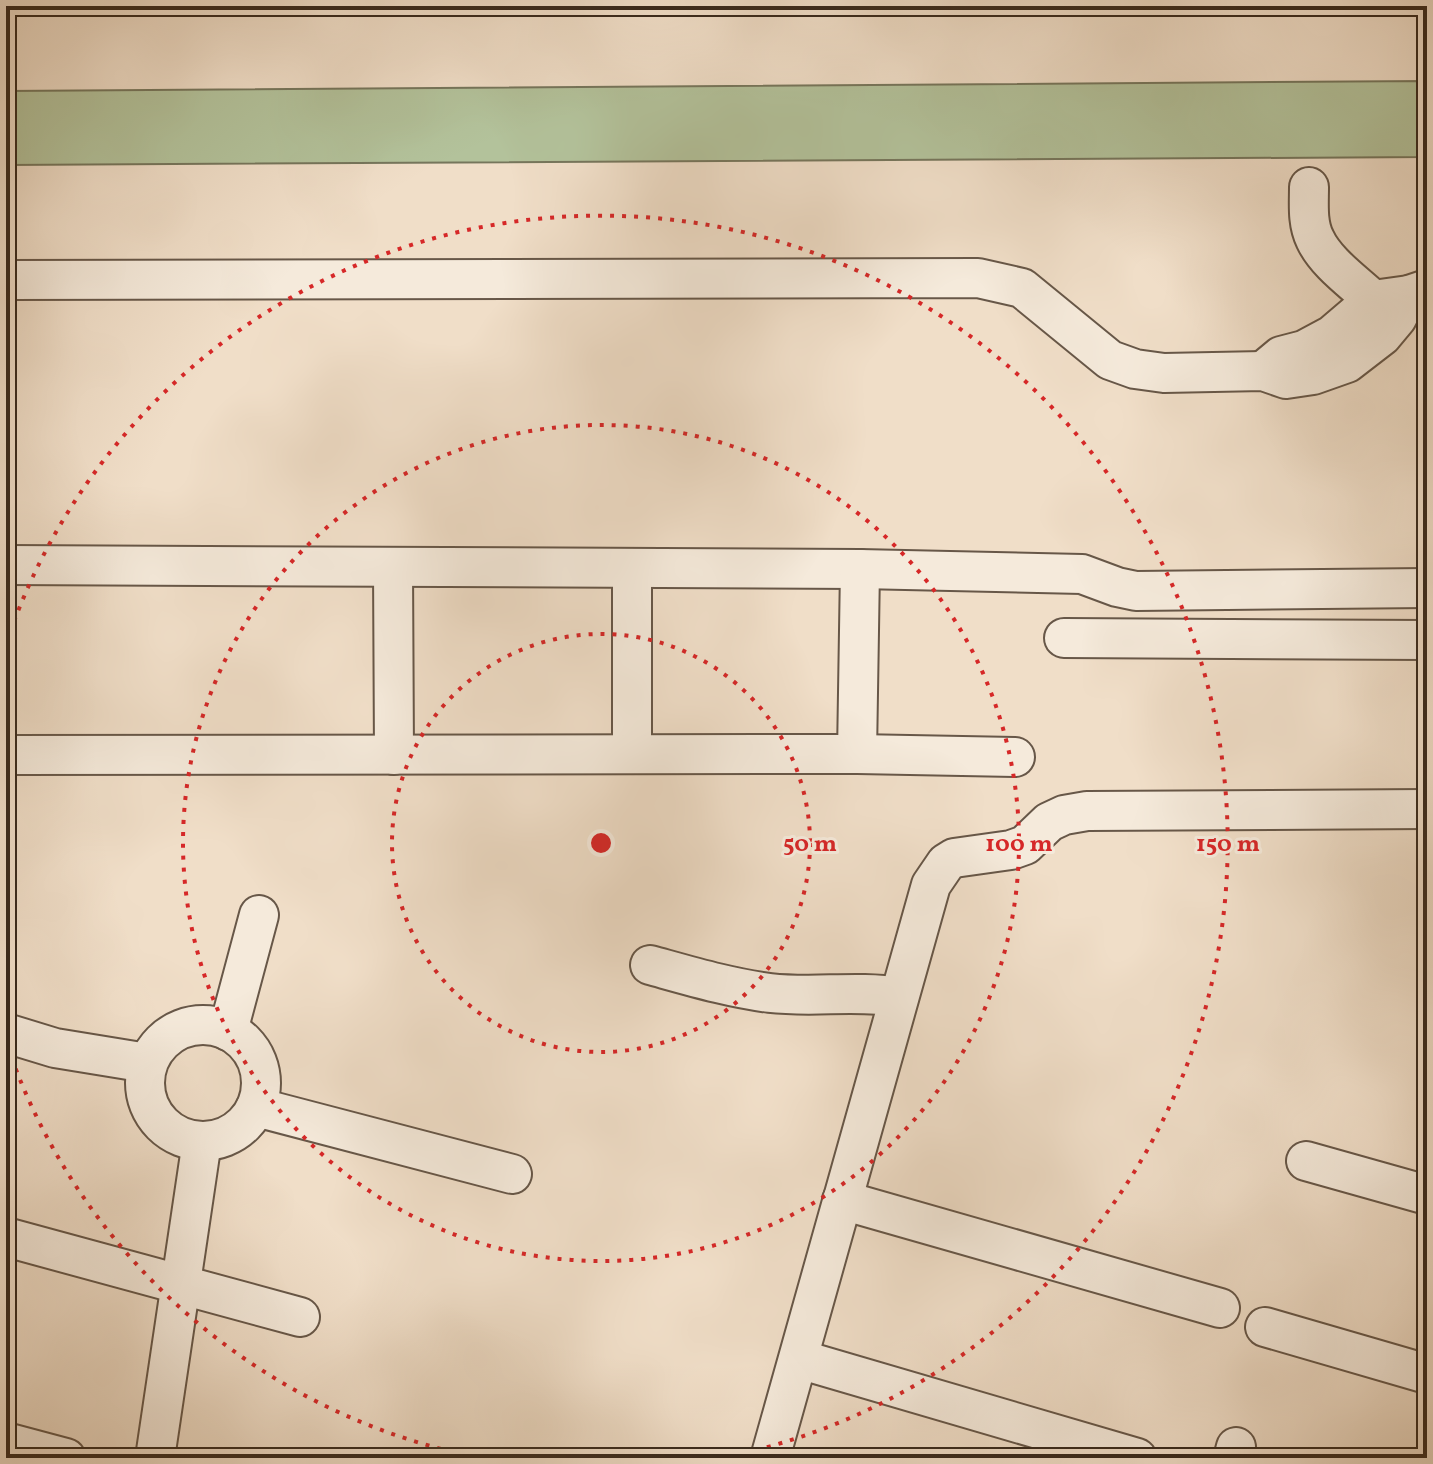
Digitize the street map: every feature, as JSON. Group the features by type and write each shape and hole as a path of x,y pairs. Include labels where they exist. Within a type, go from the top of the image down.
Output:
{"street":[{"path":"1309,187 1309,218 1315,239 1329,258 1403,295"},
{"path":"6,280 978,278 1022,288 1110,360 1135,369 1164,373 1263,371 1281,356 1304,350 1403,295"},
{"path":"6,565 860,569 1082,574 1136,591 1427,588"},
{"path":"393,567 394,755"},
{"path":"632,569 632,754"},
{"path":"857,754 860,569"},
{"path":"1064,638 1427,640"},
{"path":"6,755 857,754 1015,757"},
{"path":"770,1458 931,885 946,863 954,858 1025,845 1049,822 1064,815 1087,811 1427,809"},
{"path":"228,1031 259,915"},
{"path":"650,965 772,994 871,992 899,997"},
{"path":"209,1025 228,1031 246,1044 257,1063 261,1085 256,1107 243,1125 224,1137 202,1141 180,1137 162,1124 149,1107 144,1085 147,1063 164,1040 189,1026 209,1025"},
{"path":"6,1033 55,1048 147,1063"},
{"path":"256,1107 512,1174"},
{"path":"155,1458 202,1141"},
{"path":"1306,1161 1427,1195"},
{"path":"842,1200 1220,1308"},
{"path":"6,1237 300,1317"},
{"path":"1265,1327 1427,1374"},
{"path":"799,1359 1137,1458"},
{"path":"6,1442 66,1458"}],"green space":[{"path":"6,6 1255,6 6,14"},
{"path":"1427,81 1427,157 6,165 6,91"}]}
